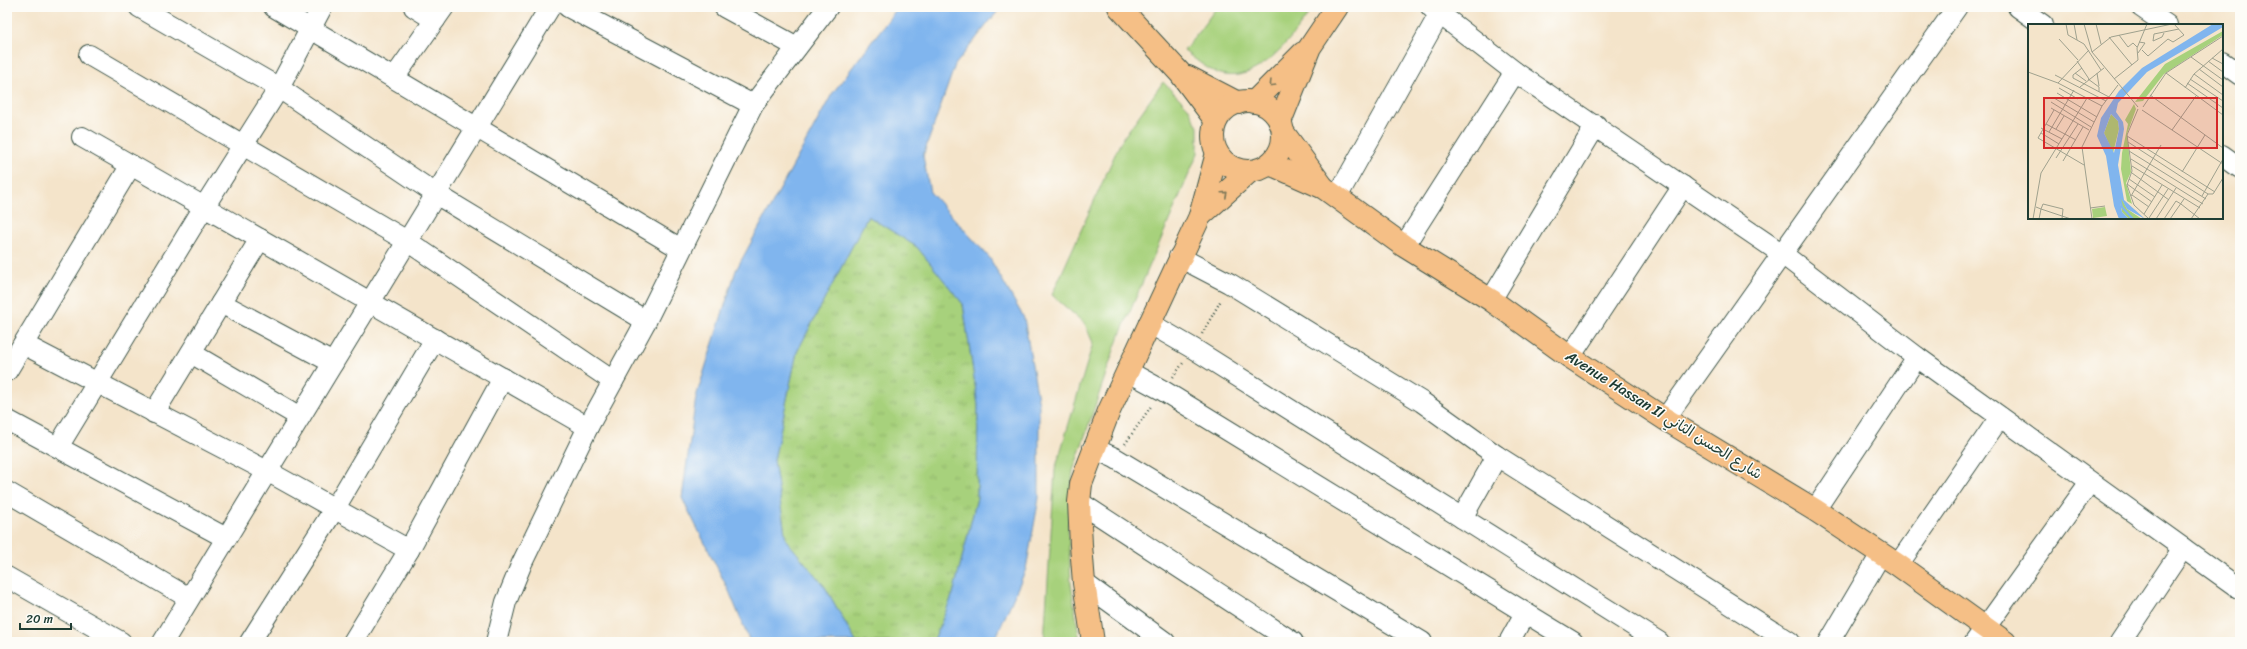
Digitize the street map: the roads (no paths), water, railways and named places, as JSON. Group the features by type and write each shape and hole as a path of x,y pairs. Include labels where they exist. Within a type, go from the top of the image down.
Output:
{"main road":[{"name":"Avenue Hassan II شارع الحسن الثاني","path":"1119,7 1180,73 1216,121"},
{"path":"1310,47 1246,102 1225,110 1216,121 1213,132 1213,143 1217,153 1230,167 1250,171 1257,170 1270,164 1281,150 1281,127 1310,47 1337,7"},
{"name":"Avenue Hassan II شارع الحسن الثاني","path":"1180,73 1246,102 1270,109 1281,127 1331,193"},
{"path":"1094,642 1084,583 1079,502 1081,484 1093,448 1127,371 1179,257 1200,216 1217,153"},
{"name":"Avenue Hassan II شارع الحسن الثاني","path":"1270,164 1331,193 1404,246 1491,300 1570,357 1665,419 1815,510 1889,559 1980,635 2005,642"},
{"path":"1200,216 1250,171"}],"street":[{"path":"138,7 280,88 436,194 646,321"},
{"path":"274,7 477,126 681,249"},
{"path":"58,447 204,207 280,88 322,7"},
{"path":"394,78 439,13 414,7"},
{"path":"163,642 550,7"},
{"path":"568,7 753,105"},
{"path":"724,7 797,47"},
{"path":"496,642 506,602 522,563 588,427 646,321 753,105 828,7"},
{"path":"1665,419 1957,7"},
{"path":"2018,7 2042,24"},
{"path":"2141,7 2166,24"},
{"path":"1331,193 1435,10 1515,72 1596,125 1782,254 1917,358 2240,589"},
{"path":"89,55 407,241 613,381"},
{"path":"2223,63 2240,75"},
{"path":"1404,246 1515,72"},
{"path":"1491,300 1596,125"},
{"path":"82,137 588,427"},
{"path":"7,371 130,165"},
{"path":"1570,357 1683,186"},
{"path":"154,413 260,239"},
{"path":"1179,257 1229,283 1422,402 1497,456 1790,642"},
{"path":"221,303 333,363"},
{"path":"1149,323 1194,349 1659,642"},
{"path":"250,642 335,508 435,339"},
{"path":"23,344 267,471 409,550"},
{"path":"191,353 300,417"},
{"path":"1815,510 1917,358"},
{"path":"1127,371 1162,390 1573,642"},
{"path":"353,642 409,550 503,378"},
{"path":"1829,642 1889,559 2000,417"},
{"path":"7,420 226,538"},
{"path":"1093,448 1115,458 1422,642"},
{"path":"1462,518 1497,456"},
{"path":"1980,635 2090,482"},
{"path":"7,492 189,598"},
{"path":"1079,502 1293,642"},
{"path":"2120,642 2183,548"},
{"path":"7,577 121,642"},
{"path":"1084,583 1165,642"},
{"path":"1509,642 1525,613"}],"water":[{"path":"898,7 1001,7 955,65 923,156 930,192 989,257 1024,318 1039,405 1039,498 1026,569 994,642 933,642 953,594 977,498 978,405 963,304 917,247 868,216 797,352 774,460 786,540 825,587 856,642 750,642 729,591 682,498 696,397 736,270 832,94"}]}
